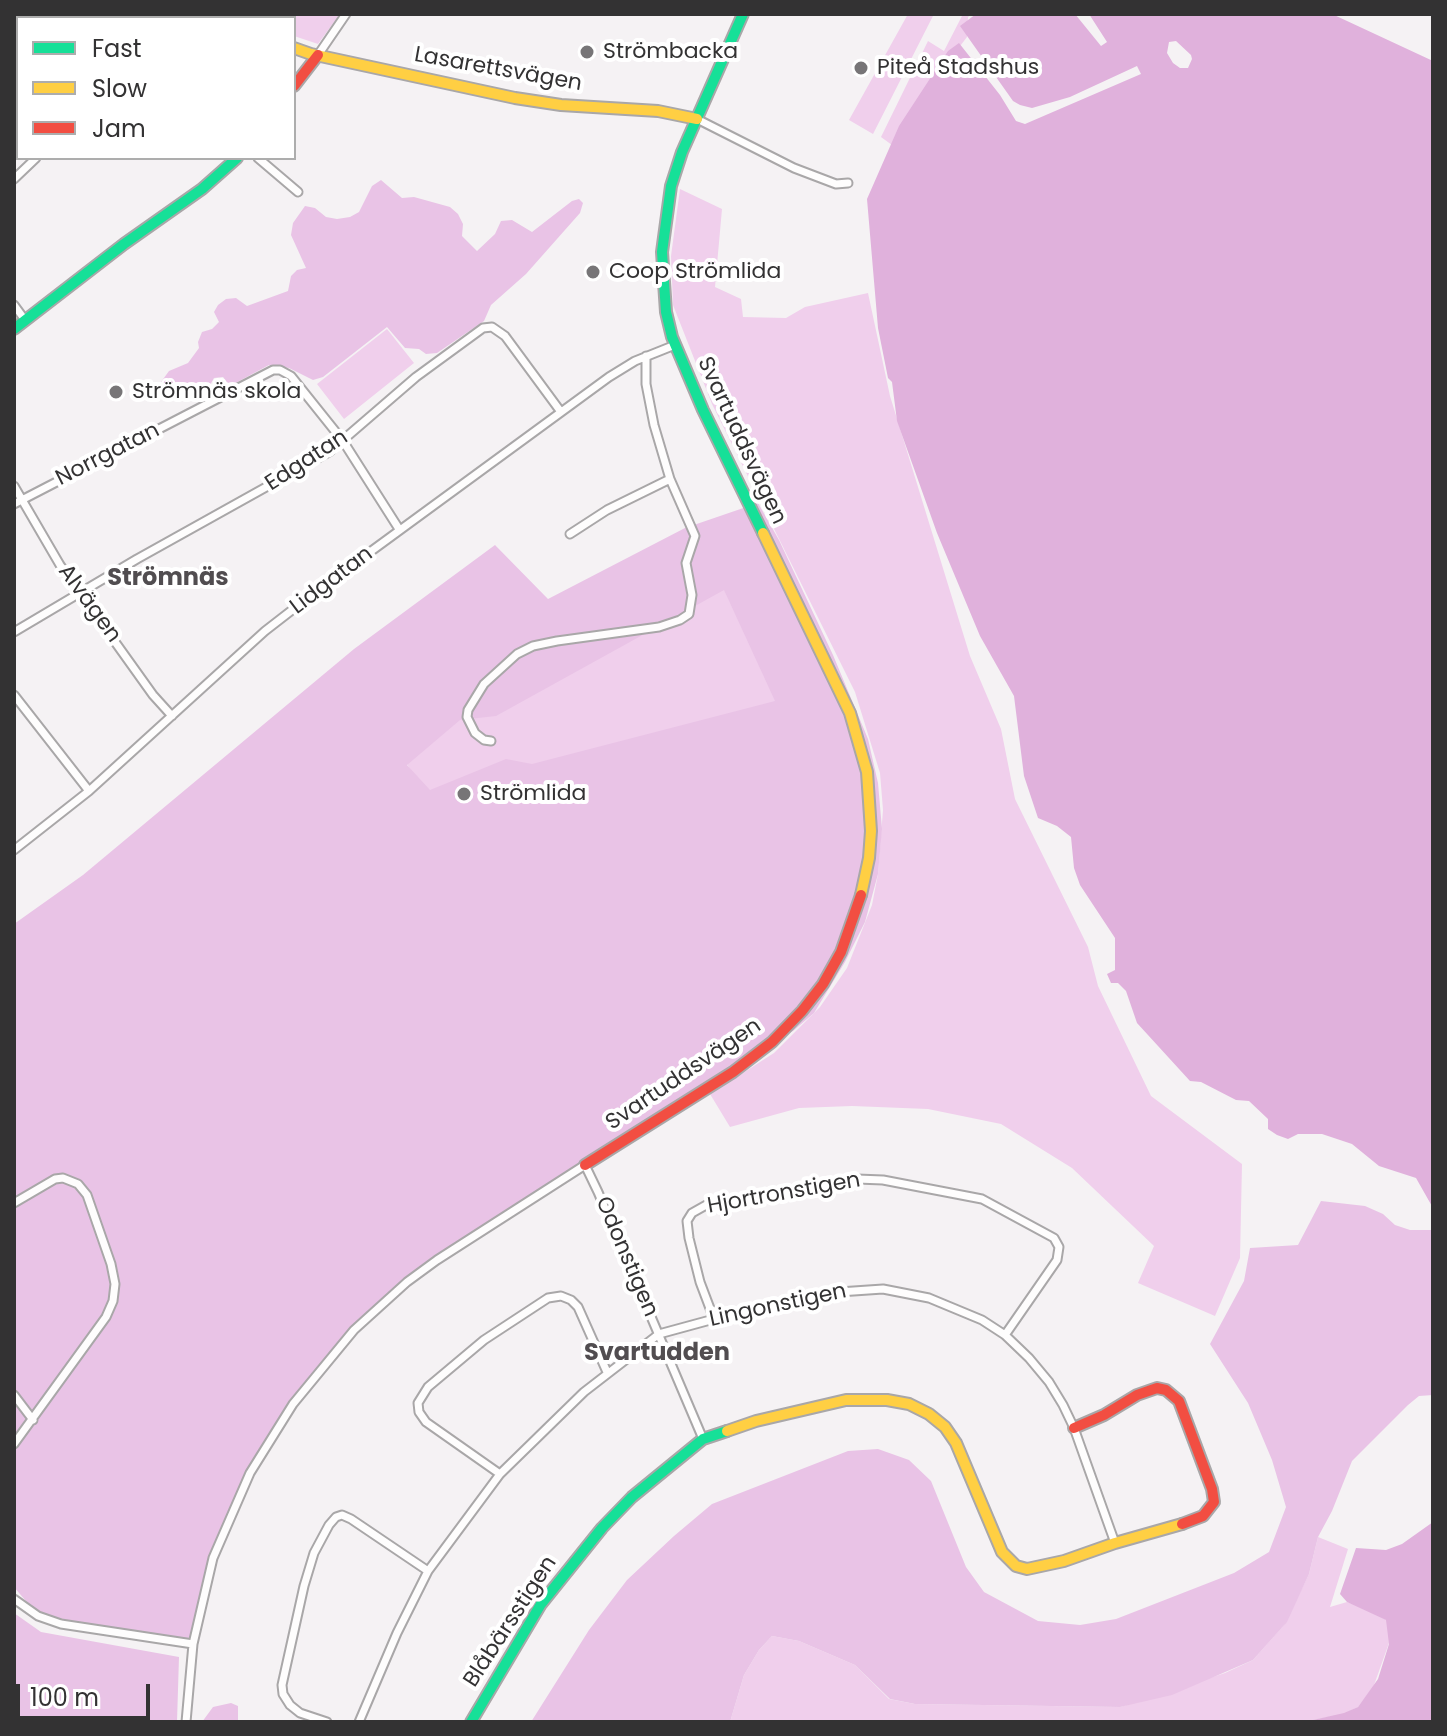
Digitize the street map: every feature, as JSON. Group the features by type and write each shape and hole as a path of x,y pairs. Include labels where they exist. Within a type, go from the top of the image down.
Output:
{"street":[{"path":"296,83 346,14"},
{"name":"Svartuddsvägen","path":"186,1722 193,1644 213,1558 249,1474 293,1404 322,1366 354,1330 407,1282 437,1260 733,1072 772,1042 823,984 841,952 862,893 871,831 867,772 850,713 703,410 675,345 662,283 665,221 675,174 743,14"},
{"name":"Lasarettsvägen","path":"296,49 533,101 658,111 697,119"},
{"path":"697,119 794,168 836,184 848,183"},
{"path":"15,177 34,160"},
{"path":"260,160 298,192"},
{"path":"14,329 124,244 202,189 229,161"},
{"path":"14,305 25,320"},
{"name":"Edgatan","path":"14,632 305,467 343,441 416,377 483,328 492,327 505,336 561,412"},
{"name":"Lidgatan","path":"14,850 89,791 265,631 399,529 609,377 646,356 675,345"},
{"path":"491,741 475,733 467,717 468,710 498,668 517,654 533,646 557,641 659,627 689,614 692,595 686,563 695,536 670,479 654,425 646,384 646,356"},
{"name":"Norrgatan","path":"17,502 273,370 286,371 291,376 343,441 399,529"},
{"path":"570,534 607,510 670,479"},
{"name":"Alvägen","path":"14,486 17,502 60,565 153,695 172,716"},
{"path":"14,695 89,791"},
{"name":"Odonstigen","path":"585,1165 703,1439"},
{"path":"14,1203 55,1179 63,1178 78,1184 87,1195 114,1274 115,1294 106,1317 14,1444"},
{"name":"Hjortronstigen","path":"714,1319 700,1282 689,1238 687,1221 692,1213 708,1204 857,1179 883,1180 982,1199 1054,1238 1059,1247 1057,1260 1005,1335"},
{"name":"Lingonstigen","path":"359,1722 391,1646 428,1571 500,1474 561,1412 607,1372 659,1334 714,1319 860,1289 883,1289 957,1307 1005,1335 1049,1382 1074,1428 1115,1543"},
{"path":"500,1474 426,1422 419,1412 418,1403 428,1387 484,1340 548,1298 561,1296 578,1307 607,1372"},
{"path":"1074,1428 1104,1415 1137,1395 1157,1388 1166,1390 1179,1401 1212,1489 1214,1502 1197,1520 1115,1543"},
{"path":"14,1395 33,1420"},
{"name":"Blåbärsstigen","path":"471,1722 533,1616 579,1554 632,1497 703,1439 756,1421 846,1400 887,1400 909,1404 945,1427 956,1443 1002,1552 1016,1566 1027,1569 1064,1561 1115,1543"},
{"path":"327,1722 300,1713 290,1705 283,1694 282,1685 304,1586 314,1553 329,1525 342,1515 351,1519 428,1571"},
{"path":"14,1599 38,1616 61,1624 193,1644"}],"shaded area":[{"path":"340,14 318,44 296,37 296,16 272,16"},
{"path":"908,14 934,14 873,134 849,120"},
{"path":"963,14 972,14 968,17 967,37 896,148 881,137 928,41 944,51"},
{"path":"976,14 1075,14 1101,46 1107,42 1089,14 1332,14 1433,61 1433,1208 1416,1178 1379,1166 1352,1144 1322,1134 1298,1134 1288,1139 1277,1135 1268,1129 1268,1119 1249,1101 1236,1100 1201,1082 1190,1081 1137,1023 1126,991 1118,983 1111,983 1107,974 1115,970 1115,938 1080,885 1074,868 1071,837 1057,826 1038,818 1024,776 1014,696 980,636 937,533 897,421 892,382 888,378 878,328 867,199 899,126 948,51 959,43 1000,95 1016,121 1025,124 1141,74 1137,66 1070,97 1032,108 1020,105 1013,101 960,26","holes":["1176,41 1191,55 1188,68 1180,68 1167,53 1169,42"]},
{"path":"381,180 402,198 414,197 450,207 463,224 462,236 477,251 495,234 501,221 512,220 532,232 572,201 579,199 583,203 580,213 526,274 491,305 484,321 437,353 426,354 419,349 405,348 387,327 323,377 313,380 289,368 269,365 230,386 223,377 214,378 205,394 169,401 164,396 161,382 169,371 188,363 199,348 202,332 212,329 219,322 214,312 218,305 226,299 236,298 247,306 288,291 291,276 297,270 306,268 291,235 293,223 305,206 315,208 326,217 350,217 359,212 372,186"},
{"path":"680,189 722,209 715,287 741,299 743,317 786,318 805,307 868,293 890,396 970,656 1001,729 1015,799 1088,947 1098,986 1151,1096 1242,1164 1240,1258 1215,1316 1138,1283 1154,1246 1072,1168 1001,1124 928,1109 852,1106 799,1108 730,1127 710,1094 774,1053 820,1007 847,968 872,905 883,810 880,773 855,692 712,404 673,305 671,256"},
{"path":"387,329 414,363 344,419 317,384"},
{"path":"758,503 779,540 833,655 868,739 878,783 882,829 878,874 865,922 845,962 814,1013 793,1031 765,1046 435,1260 339,1345 306,1383 269,1440 219,1549 195,1646 45,1617 31,1607 14,1587 14,924 83,875 354,649 495,545 548,599 685,528","holes":["724,590 775,701 532,764 506,759 430,790 407,765 460,720 496,716"]},
{"path":"734,544 806,709 440,827 407,764 462,678"},
{"path":"1321,1201 1365,1206 1383,1214 1395,1225 1410,1230 1433,1230 1433,1395 1419,1396 1352,1461 1318,1537 1309,1574 1287,1622 1253,1660 1172,1695 1120,1707 915,1704 890,1699 855,1665 799,1641 772,1636 744,1675 730,1722 531,1722 589,1630 627,1580 674,1536 712,1504 848,1451 878,1449 909,1460 931,1481 966,1567 984,1592 1038,1621 1080,1625 1116,1619 1234,1573 1269,1552 1286,1507 1272,1460 1248,1403 1210,1344 1244,1281 1250,1248 1298,1245"},
{"path":"1433,1522 1433,1722 1304,1722 1358,1707 1378,1679 1389,1644 1386,1620 1347,1602 1340,1594 1356,1548 1386,1550 1402,1544"},
{"path":"1318,1537 1348,1549 1330,1607 1347,1602 1359,1606 1387,1620 1389,1633 1389,1643 1373,1688 1358,1707 1344,1714 1303,1722 730,1722 744,1675 772,1636 799,1641 855,1665 889,1699 915,1704 1120,1707 1225,1673 1253,1660 1284,1625 1309,1574"},
{"path":"14,1613 41,1632 179,1657 177,1722 14,1722"},
{"path":"231,1703 238,1706 238,1722 202,1722 213,1707"}],"traffic: fast":[{"path":"743,14 682,152 671,186 662,252 666,312 672,337 703,410 763,533"},
{"path":"14,329 124,244 202,189 235,160"},
{"path":"471,1722 541,1604 602,1528 632,1497 703,1439 727,1431"}],"traffic: slow":[{"path":"296,49 515,98 561,105 658,111 697,119"},
{"path":"763,533 850,713 867,772 871,831 861,895"},
{"path":"727,1431 846,1400 887,1400 909,1404 945,1427 956,1443 1002,1552 1016,1566 1027,1569 1064,1561 1182,1524"}],"traffic: jam":[{"path":"296,83 318,55"},
{"path":"585,1165 733,1072 772,1042 823,984 841,952 861,895"},
{"path":"1074,1428 1157,1388 1166,1390 1179,1401 1214,1502 1203,1516 1182,1524"}],"place":[{"name":"Strömbacka","path":"587,52"},
{"name":"Piteå Stadshus","path":"861,68"},
{"name":"Coop Strömlida","path":"593,272"},
{"name":"Strömnäs skola","path":"116,392"},
{"name":"Strömlida","path":"464,794"}],"district":[{"name":"Strömnäs","path":"168,579"},
{"name":"Svartudden","path":"657,1354"}]}
